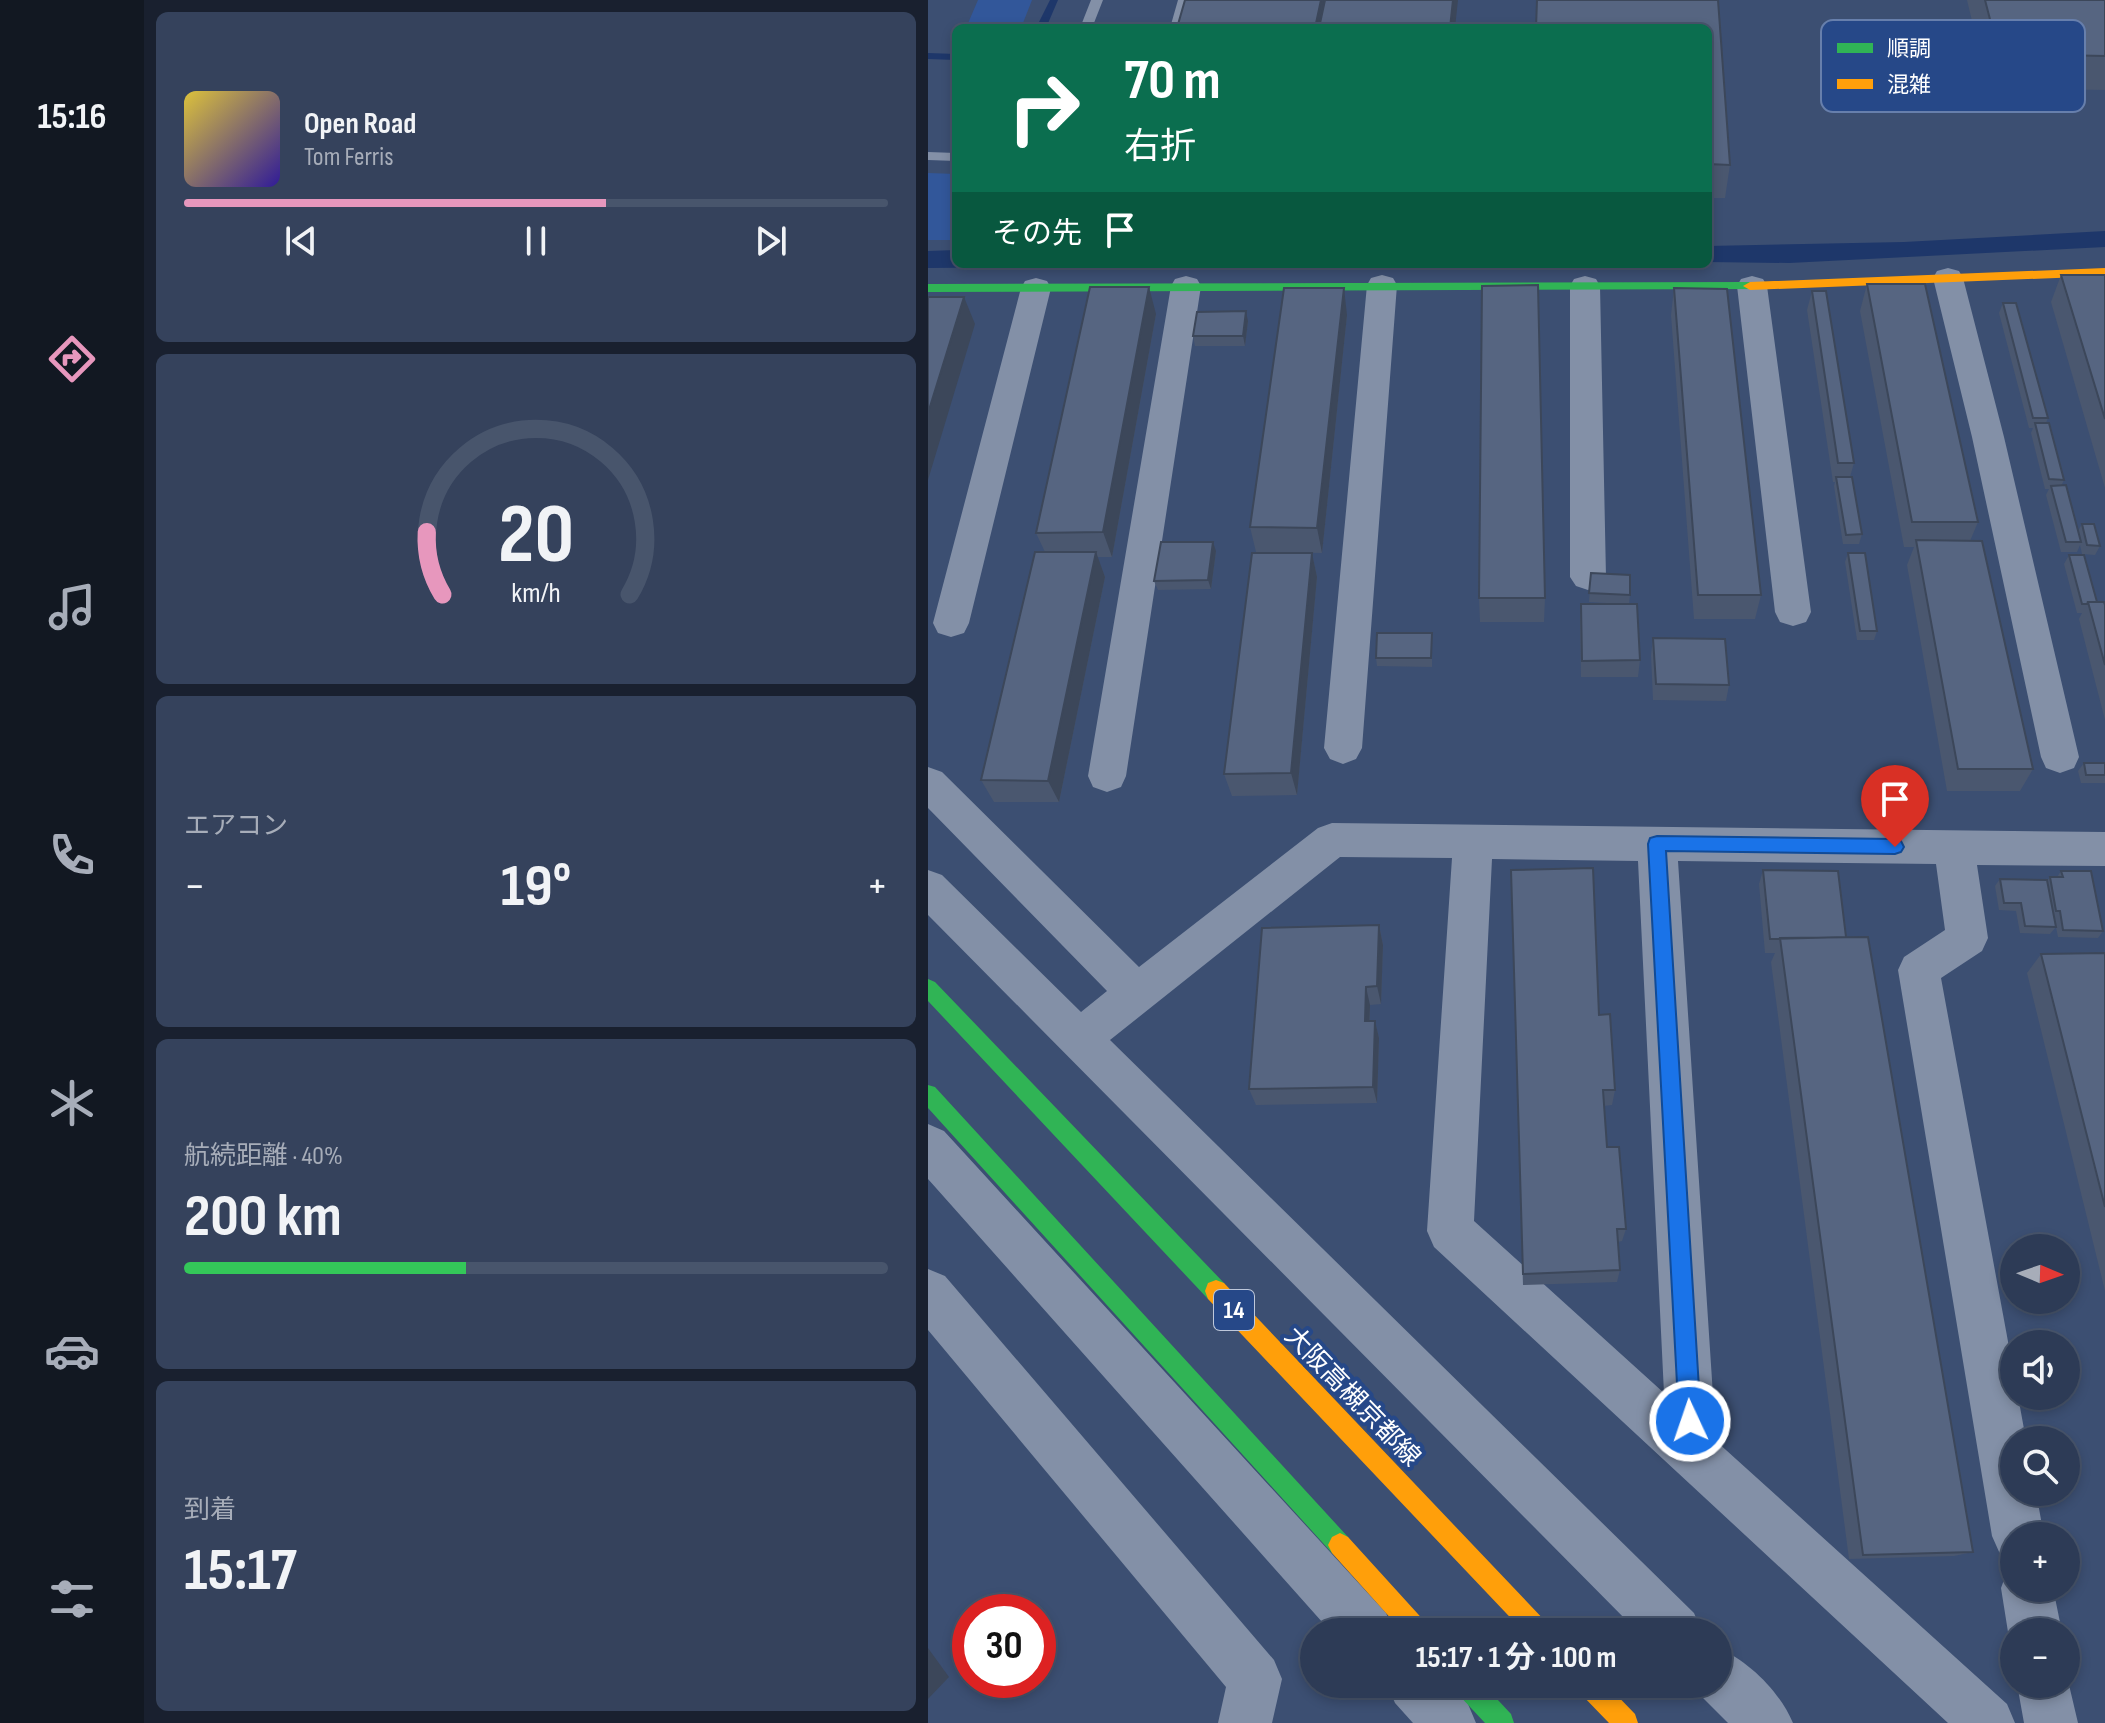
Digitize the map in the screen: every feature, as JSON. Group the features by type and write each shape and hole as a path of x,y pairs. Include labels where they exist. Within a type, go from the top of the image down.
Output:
{"street":[{"path":"928,288 1752,286 2105,272"},
{"path":"1948,278 1988,437 2060,757"},
{"path":"1343,748 1382,285"},
{"path":"1107,776 1186,286"},
{"path":"1585,286 1588,577"},
{"path":"1752,286 1793,612"},
{"path":"951,623 1036,288"},
{"path":"928,783 1137,993"},
{"path":"1079,1039 1332,840 2105,849"},
{"path":"1473,842 1450,1231 1988,1723"},
{"path":"1657,844 1692,1451"},
{"path":"1954,847 1967,938 1919,970 2016,1522"},
{"path":"928,888 1661,1618"},
{"name":"大阪高槻京都線","path":"928,988 1527,1618"},
{"path":"928,1094 1406,1618"},
{"path":"931,1156 1354,1618"},
{"path":"928,1293 1255,1679 1245,1723"},
{"path":"1732,1689 1766,1723"},
{"path":"1427,1698 1449,1723"},
{"path":"1479,1698 1502,1723"},
{"path":"1602,1698 1626,1723"},
{"path":"2047,1698 2051,1723"}],"lane":[{"path":"1088,24 1097,0"},
{"path":"1177,24 1184,0"},
{"path":"928,156 952,157"}],"shaded area":[{"path":"978,0 1032,0 1023,24 968,24"},
{"path":"928,173 952,174 952,240 928,240"},
{"path":"2105,231 2105,247 1789,263 1712,262 1712,246 1904,242"},
{"path":"952,250 952,268 928,268 928,251"}],"building":[{"path":"1185,0 1321,0 1316,24 1178,24"},
{"path":"1325,0 1453,0 1450,24 1320,24"},
{"path":"1537,0 1718,0 1730,165 1712,164 1712,24 1536,24"},
{"path":"1985,0 2105,0 2105,56 2085,56 2085,20 1990,20"},
{"path":"2061,275 2105,275 2105,419"},
{"path":"1867,284 1925,284 1978,522 1912,522"},
{"path":"1538,285 1545,598 1479,598 1482,286"},
{"path":"1090,287 1149,287 1103,532 1036,533"},
{"path":"1284,288 1344,288 1317,528 1250,527"},
{"path":"1674,288 1727,289 1761,595 1698,595"},
{"path":"1812,291 1826,291 1854,463 1838,463"},
{"path":"928,297 964,297 928,413"},
{"path":"2003,303 2016,303 2048,418 2033,418"},
{"path":"1246,311 1243,336 1193,336 1197,312"},
{"path":"2035,423 2049,423 2064,480 2049,479"},
{"path":"1836,477 1852,477 1862,534 1846,535"},
{"path":"2066,485 2081,542 2066,542 2051,486"},
{"path":"2082,524 2094,524 2100,546 2087,545"},
{"path":"1916,540 1982,541 2033,769 1958,769"},
{"path":"1161,542 1213,542 1208,580 1154,581"},
{"path":"1035,552 1096,552 1048,781 981,780"},
{"path":"1252,553 1312,553 1291,773 1224,774"},
{"path":"1848,553 1865,553 1877,631 1860,631"},
{"path":"2069,555 2084,555 2097,602 2082,604"},
{"path":"1591,573 1630,575 1630,595 1589,593"},
{"path":"2088,602 2104,602 2105,605 2105,665"},
{"path":"1581,604 1637,604 1640,660 1582,661"},
{"path":"1377,633 1432,633 1431,658 1376,658"},
{"path":"1653,638 1725,639 1729,685 1656,684"},
{"path":"2084,763 2105,763 2105,775 2086,775"},
{"path":"1593,868 1599,1015 1610,1014 1615,1090 1603,1090 1607,1147 1619,1147 1626,1229 1617,1229 1620,1270 1523,1274 1511,870"},
{"path":"1763,870 1838,871 1846,937 1770,939"},
{"path":"2061,871 2091,871 2103,931 2063,930 2050,877 2063,877"},
{"path":"2000,879 2047,880 2056,927 2025,926 2021,903 2004,903"},
{"path":"1379,925 1377,986 1366,987 1365,1021 1375,1021 1373,1087 1249,1089 1262,928"},
{"path":"1868,937 1973,1552 1863,1555 1780,938"},
{"path":"2105,953 2105,1207 2041,954"}],"waterway":[{"path":"1043,24 1054,0"},
{"path":"928,56 952,57"}],"traffic: fast":[{"path":"928,288 1750,286"},
{"path":"928,988 1216,1291"},
{"path":"928,1094 1340,1545"},
{"path":"1479,1698 1502,1723"}],"traffic: slow":[{"path":"1750,286 2105,272"},
{"path":"1216,1291 1527,1618"},
{"path":"1340,1545 1406,1618"},
{"path":"1602,1698 1626,1723"}],"route":[{"path":"1690,1421 1657,844 1895,847"}]}
